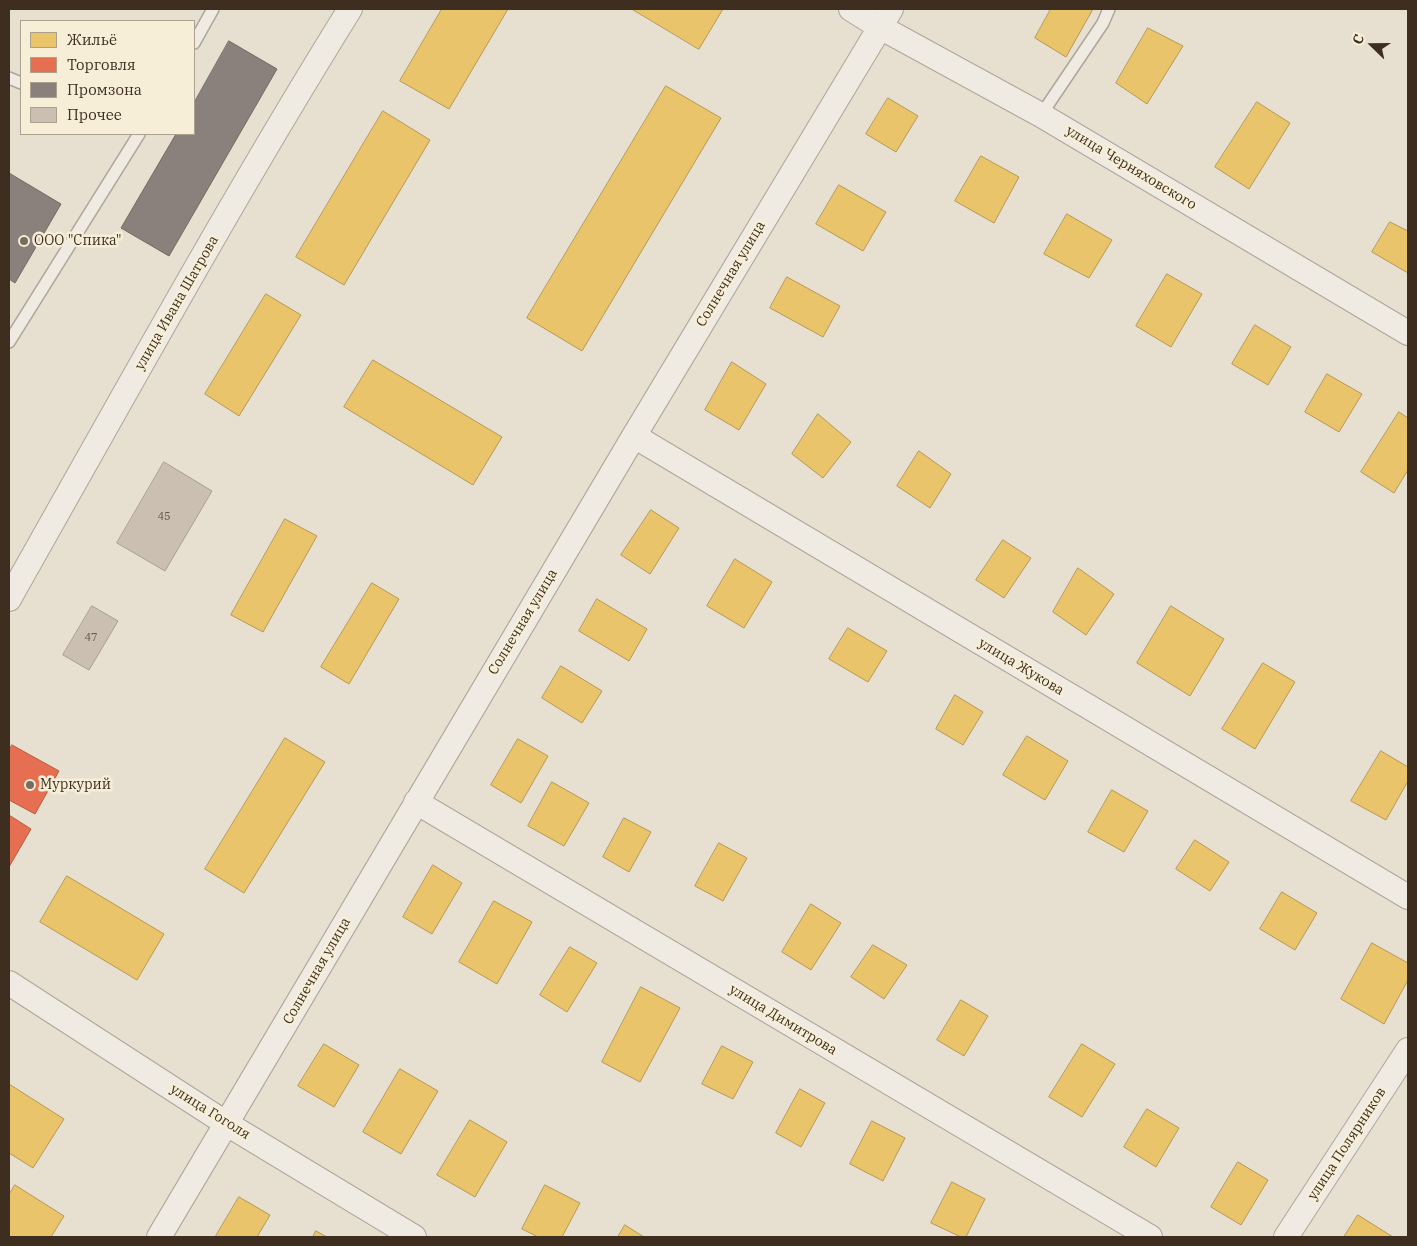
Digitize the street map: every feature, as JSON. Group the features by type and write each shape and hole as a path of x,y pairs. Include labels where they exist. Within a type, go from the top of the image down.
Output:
{"street":[{"name":"улица Ивана Шатрова","path":"9,599 196,269 350,9"},
{"name":"улица Черняховского","path":"851,9 885,18 1041,115 1408,333"},
{"name":"Солнечная улица","path":"159,1237 416,802 885,18"},
{"name":"улица Жукова","path":"634,436 1408,897"},
{"name":"улица Димитрова","path":"416,802 1150,1237"},
{"name":"улица Гоголя","path":"9,983 227,1124 414,1237"},
{"name":"улица Полярников","path":"1286,1237 1408,1050"}],"lane":[{"path":"195,40 213,9"},
{"path":"1041,115 1103,23 1109,9"},
{"path":"9,342 138,135"}],"building: Жильё":[{"path":"442,9 508,9 449,109 400,81"},
{"path":"632,9 723,9 699,49"},
{"path":"1051,9 1093,9 1066,57 1035,38"},
{"path":"1148,28 1183,46 1147,104 1116,83"},
{"path":"666,86 721,118 582,351 527,318"},
{"path":"888,98 918,116 896,152 866,134"},
{"path":"1257,102 1290,123 1249,189 1215,167"},
{"path":"383,111 430,140 344,285 296,257"},
{"path":"981,156 1019,177 994,223 955,201"},
{"path":"839,185 886,212 863,251 816,224"},
{"path":"1067,214 1112,240 1089,278 1044,254"},
{"path":"1390,222 1408,231 1408,273 1372,252"},
{"path":"1167,274 1202,294 1171,347 1136,326"},
{"path":"787,277 840,306 823,337 770,308"},
{"path":"266,294 301,315 239,416 205,394"},
{"path":"1255,325 1291,347 1268,385 1232,364"},
{"path":"373,360 502,437 473,485 344,407"},
{"path":"732,362 766,384 739,430 705,410"},
{"path":"1327,374 1362,394 1339,432 1305,412"},
{"path":"1399,412 1408,418 1408,470 1394,493 1361,472"},
{"path":"818,414 851,442 823,478 792,454"},
{"path":"919,451 951,474 930,508 897,486"},
{"path":"651,510 679,528 650,574 621,555"},
{"path":"285,519 317,536 263,632 231,615"},
{"path":"1003,540 1031,558 1004,598 976,580"},
{"path":"735,559 772,582 744,628 707,606"},
{"path":"1078,568 1114,594 1086,635 1053,612"},
{"path":"372,583 399,599 349,684 321,667"},
{"path":"597,599 647,629 629,661 579,631"},
{"path":"1171,606 1224,639 1190,696 1137,663"},
{"path":"848,628 887,651 868,682 829,659"},
{"path":"1263,663 1295,682 1255,749 1222,729"},
{"path":"561,666 602,691 582,723 542,698"},
{"path":"955,695 983,712 963,745 936,729"},
{"path":"1027,736 1068,761 1045,800 1003,775"},
{"path":"285,738 325,762 244,893 205,869"},
{"path":"518,739 548,756 521,803 491,785"},
{"path":"1381,751 1408,767 1408,781 1386,820 1351,801"},
{"path":"552,782 589,803 564,846 528,826"},
{"path":"1112,790 1148,811 1124,852 1088,832"},
{"path":"624,818 651,832 629,872 603,857"},
{"path":"1195,840 1229,862 1210,891 1176,869"},
{"path":"719,843 747,858 723,901 695,886"},
{"path":"433,865 462,883 432,934 403,917"},
{"path":"67,876 164,934 137,980 40,922"},
{"path":"1282,892 1317,913 1295,950 1260,929"},
{"path":"494,901 532,922 497,984 459,962"},
{"path":"811,904 841,923 811,970 782,952"},
{"path":"1372,943 1408,963 1408,980 1384,1024 1341,999"},
{"path":"873,945 907,965 884,999 851,977"},
{"path":"570,947 597,963 567,1012 540,995"},
{"path":"641,987 680,1008 640,1082 602,1062"},
{"path":"961,1000 988,1016 964,1056 937,1040"},
{"path":"324,1044 359,1065 334,1107 298,1086"},
{"path":"1082,1044 1115,1064 1082,1117 1049,1097"},
{"path":"722,1046 753,1062 733,1099 702,1084"},
{"path":"400,1069 438,1091 401,1154 363,1132"},
{"path":"9,1084 64,1119 33,1168 9,1153"},
{"path":"800,1089 825,1103 801,1147 776,1133"},
{"path":"1147,1109 1179,1128 1156,1167 1124,1147"},
{"path":"470,1120 507,1142 475,1197 437,1175"},
{"path":"872,1121 905,1138 883,1181 850,1164"},
{"path":"1238,1162 1268,1180 1241,1225 1211,1207"},
{"path":"952,1182 985,1199 966,1237 961,1237 931,1223"},
{"path":"15,1185 64,1216 51,1237 9,1237 9,1195"},
{"path":"545,1185 580,1203 562,1237 538,1237 522,1229"},
{"path":"239,1197 270,1215 257,1237 216,1236"},
{"path":"1358,1215 1393,1237 1344,1237"},
{"path":"625,1225 644,1237 618,1237"},
{"path":"316,1231 327,1237 313,1237"}],"building: Торговля":[{"name":"Муркурий","path":"12,745 59,771 35,814 9,800 9,751"},
{"path":"9,815 31,829 9,867"}],"building: Промзона":[{"path":"229,41 277,69 169,256 121,228 175,135 195,135 195,101"},
{"name":"ООО \"Спика\"","path":"9,173 61,204 15,283 9,279"}],"building: Прочее":[{"path":"164,462 212,491 165,571 117,543"},
{"path":"92,606 118,621 89,670 63,655"}],"place":[{"name":"ООО \"Спика\"","path":"24,241"},
{"name":"Муркурий","path":"30,785"}]}
